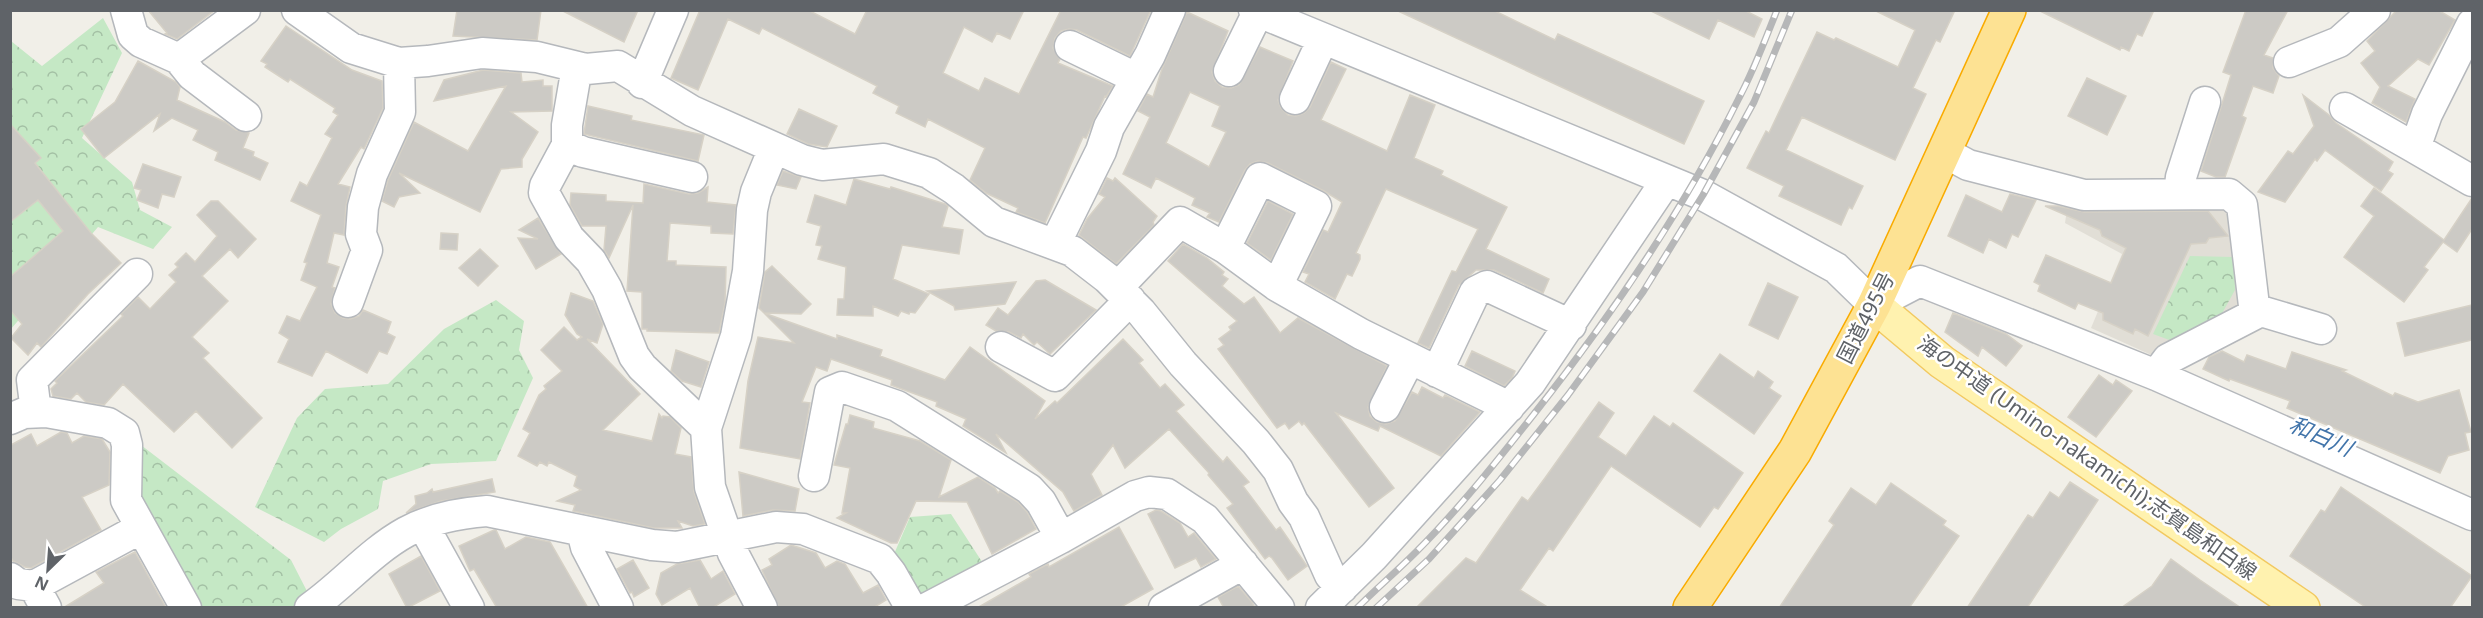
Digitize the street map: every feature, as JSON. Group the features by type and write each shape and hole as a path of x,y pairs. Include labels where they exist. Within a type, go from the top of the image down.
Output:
{"highway":[{"name":"国道495号","path":"1690,608 1795,451 1874,305 2008,10"}],"main road":[{"name":"海の中道 (Umino-nakamichi);志賀島和白線","path":"1874,305 1942,362 2303,608"}],"street":[{"path":"126,10 134,35 141,42 178,59 192,75 246,116"},
{"path":"178,59 245,10"},
{"path":"297,10 351,48 399,63 482,53 537,57 577,67 618,66 692,111 802,160 822,165 884,159 929,173 954,189 994,222 1072,251 1124,294 1278,470 1293,502 1304,517 1330,574 1331,598"},
{"path":"642,82 673,10"},
{"path":"1055,244 1101,151 1109,127 1150,54 1170,10"},
{"path":"2289,62 2339,42 2376,10"},
{"path":"2415,148 2427,114 2471,31 2453,10"},
{"path":"1229,70 1256,11 1703,195 1836,268 1874,305 1920,281 2156,375 2472,516"},
{"path":"1295,99 1323,39"},
{"path":"1070,46 1136,78"},
{"path":"348,302 367,250 361,234 363,207 372,174 400,112 399,63"},
{"path":"577,67 567,125 567,145 545,186 544,193 569,238 591,261 607,290 638,362 706,428"},
{"path":"2179,194 2181,177 2205,102"},
{"path":"2345,108 2472,181"},
{"path":"567,145 584,152 692,177"},
{"path":"762,608 733,553 710,487 706,428 736,336 748,271 752,210 756,192 774,148"},
{"path":"1944,152 1968,165 2084,195 2229,194 2242,205 2255,314 2168,359 2156,375"},
{"path":"1225,248 1260,178 1316,206 1276,286"},
{"path":"1331,598 1374,556 1530,383 1666,181"},
{"path":"1001,347 1055,376 1124,294 1180,222 1225,248 1276,286 1361,334 1509,407"},
{"path":"137,274 32,380 23,416 46,412 108,423 124,433 127,445 126,500 186,608"},
{"path":"1437,372 1475,292 1487,286 1571,325"},
{"path":"2254,309 2321,329"},
{"path":"1385,407 1410,358"},
{"path":"814,476 830,392 842,387 897,406 1029,489 1041,502 1061,538"},
{"path":"927,608 1061,538 1135,496 1149,492 1167,494 1205,519 1280,608"},
{"path":"316,606 381,549 406,532 463,513 487,511 652,545 678,547 776,527 803,529 880,559 891,573 911,608"},
{"path":"423,525 469,608"},
{"path":"30,590 141,528"},
{"path":"582,531 586,548 618,608"},
{"path":"1164,608 1243,564"}],"shaded area":[{"path":"2068,203 2234,209 2246,290 2231,319 2156,357 2091,328 2122,254 2065,223"}],"green space":[{"path":"103,18 122,53 82,138 132,182 140,210 172,227 153,249 98,227 11,329 11,41 42,66"},
{"path":"2190,256 2234,257 2235,290 2220,317 2172,341 2153,334"},
{"path":"496,300 524,321 519,350 533,378 496,461 431,464 383,481 378,509 341,529 324,542 255,507 297,418 325,389 388,384 444,329"},
{"path":"137,442 291,560 311,599 295,607 193,607 131,499"},
{"path":"951,514 988,571 919,607 891,561 910,517"}],"building":[{"path":"148,10 215,10 177,39 165,34 167,33"},
{"path":"457,10 541,10 537,40 453,36"},
{"path":"561,10 638,10 624,42"},
{"path":"700,10 808,10 855,34 867,10 1024,10 1010,39 997,33 992,42 964,27 943,73 979,91 985,78 1019,94 1061,10 1151,10 1130,56 1077,30 1061,31 1055,38 1053,48 1060,59 1058,63 1113,86 1105,96 1086,138 1083,137 1045,223 1016,212 1018,208 986,193 970,180 985,148 928,119 925,127 896,113 899,106 873,93 877,86 762,28 759,34 728,19 698,90 671,78"},
{"path":"1396,10 1493,10 1555,40 1558,34 1704,101 1684,144"},
{"path":"1649,10 1744,10 1762,19 1754,37 1718,20 1709,39"},
{"path":"1874,10 1955,10 1940,42 1936,40 1913,88 1926,94 1895,160 1802,117 1786,150 1863,186 1852,209 1849,207 1841,225 1779,196 1784,186 1747,168 1766,131 1769,133 1817,32 1834,40 1836,38 1898,67 1915,30"},
{"path":"2038,10 2154,10 2142,36 2137,34 2129,51 2121,47 2120,50"},
{"path":"2246,10 2288,10 2264,55 2273,58 2273,68 2279,76 2273,93 2253,86 2242,116 2246,118 2225,177 2216,177 2201,171 2231,75 2223,72"},
{"path":"2397,10 2438,10 2455,20 2429,65 2418,59 2388,86 2415,99 2406,122 2372,103 2380,87 2361,63 2375,51 2367,41"},
{"path":"1187,12 1228,31 1212,72 1215,81 1222,87 1231,88 1239,85 1260,47 1293,61 1278,100 1281,108 1288,115 1296,116 1304,113 1310,107 1331,62 1346,69 1321,120 1387,151 1410,95 1435,105 1414,158 1443,171 1441,175 1507,207 1486,249 1549,279 1543,293 1494,270 1476,270 1459,285 1429,348 1418,343 1452,271 1456,272 1478,229 1386,189 1356,253 1360,255 1360,259 1352,276 1347,274 1335,299 1305,282 1309,274 1303,272 1323,230 1328,232 1342,202 1324,191 1268,163 1258,161 1250,164 1245,170 1219,222 1207,217 1210,213 1192,205 1195,198 1156,178 1151,188 1123,174 1150,117 1138,111 1147,94 1153,97 1162,69","holes":["1190,92 1220,106 1212,126 1226,132 1209,167 1166,143"]},
{"path":"286,26 352,70 382,81 383,108 364,149 361,147 338,184 350,187 344,235 334,233 327,263 339,267 332,287 335,288 331,304 335,313 350,319 359,316 363,310 391,322 387,333 395,337 387,354 379,351 367,373 326,351 312,376 278,362 289,339 279,333 287,316 300,321 317,287 301,280 307,263 304,262 321,215 291,201 300,182 307,186 332,138 325,134 338,115 333,112 335,108 290,79 288,82 265,67 267,64 261,61"},
{"path":"138,61 176,82 180,87 177,100 225,122 236,130 249,133 243,148 254,152 253,156 268,163 260,180 215,160 218,152 193,140 198,130 172,118 154,131 160,114 104,158 81,129 115,102"},
{"path":"483,70 521,73 522,82 543,80 543,86 552,86 552,111 511,112 538,132 522,159 522,167 501,169 480,212 399,173 420,193 399,197 394,207 382,201 388,180 414,122 468,151 506,86 434,101 444,80"},
{"path":"2087,78 2126,96 2107,135 2068,116"},
{"path":"2303,95 2336,123 2393,162 2388,171 2393,174 2381,191 2325,150 2317,161 2315,159 2285,202 2258,192 2288,151 2293,154 2314,126"},
{"path":"588,106 632,116 631,120 704,135 698,161 584,134"},
{"path":"799,109 837,126 827,147 808,144 787,134"},
{"path":"10,124 41,158 35,163 91,233 121,263 88,294 41,347 37,343 28,355 11,338 22,324 10,310 10,277 63,231 38,200 10,222"},
{"path":"143,164 181,177 174,197 162,194 158,208 137,200 141,190 134,188"},
{"path":"783,171 801,177 796,189 777,185"},
{"path":"1107,178 1113,181 1115,178 1157,216 1153,222 1154,225 1116,264 1079,235 1087,219 1105,197 1099,194"},
{"path":"854,179 890,189 891,187 945,204 948,206 942,227 963,230 959,254 902,245 893,279 929,294 915,313 910,312 909,314 901,311 898,316 873,306 873,316 837,315 838,299 844,299 846,267 818,259 822,246 816,245 821,226 807,222 815,195 846,205"},
{"path":"644,184 689,194 698,193 708,187 707,202 736,205 733,234 711,233 711,226 670,223 667,261 676,261 676,265 726,267 725,303 719,333 642,329 642,292 627,291 633,205 609,258 604,250 606,226 582,226 570,205 571,193 606,195 606,201 643,203"},
{"path":"2374,188 2444,240 2472,198 2472,229 2457,252 2443,242 2424,267 2428,270 2404,302 2344,257 2374,216 2361,206"},
{"path":"2010,194 2036,200 2018,237 2012,234 2006,248 1989,239 1983,253 1948,236 1966,195 2002,212"},
{"path":"211,201 218,201 256,239 238,258 230,249 202,276 228,301 192,337 209,353 203,358 262,418 232,448 196,411 174,432 123,384 104,405 86,402 77,393 71,399 53,396 51,389 57,383 55,381 123,316 121,314 138,297 150,309 176,282 169,275 178,267 175,264 186,253 195,262 217,236 197,215"},
{"path":"1268,201 1293,214 1271,260 1247,243"},
{"path":"2045,206 2058,206 2084,212 2208,211 2228,236 2209,238 2206,243 2191,244 2148,336 2135,329 2133,334 2103,320 2103,313 2078,303 2075,309 2038,291 2040,285 2034,282 2046,255 2111,283 2126,248 2102,236 2100,230"},
{"path":"538,218 561,254 536,269 518,238 538,239 519,230"},
{"path":"441,233 458,234 457,250 440,249"},
{"path":"1183,244 1207,258 1224,272 1222,275 1228,279 1222,286 1244,304 1254,297 1280,333 1298,318 1387,366 1368,407 1370,416 1377,422 1386,424 1395,421 1412,392 1418,395 1422,387 1480,412 1441,456 1380,426 1378,431 1336,413 1394,488 1369,507 1304,423 1302,425 1299,421 1289,429 1285,423 1277,428 1218,349 1224,345 1219,339 1231,330 1229,327 1237,321 1168,261"},
{"path":"480,249 498,266 478,286 459,268"},
{"path":"772,266 811,304 801,314 764,313 759,308 765,272"},
{"path":"1045,280 1096,310 1050,354 1037,342 1034,345 1023,334 1021,338 1009,332 996,331 986,325 998,308 1008,315 1036,281"},
{"path":"1016,282 1005,304 955,310 954,306 927,291"},
{"path":"1768,283 1798,297 1778,339 1749,325"},
{"path":"571,293 593,301 603,324 597,343 587,339 640,394 603,430 652,441 659,414 662,418 663,416 670,417 681,428 675,454 691,457 694,492 705,524 693,526 678,521 682,528 654,528 573,511 575,505 557,501 581,490 574,486 577,476 549,462 547,466 540,462 537,466 518,456 530,433 523,429 539,395 546,389 544,386 562,371 541,350 564,327 577,340 582,337 577,334 565,315"},
{"path":"2472,305 2472,340 2405,356 2397,323"},
{"path":"764,313 837,339 837,335 882,350 880,356 945,380 970,347 1045,401 1035,419 1055,401 1057,403 1123,339 1143,360 1139,363 1160,388 1165,384 1184,405 1176,411 1223,462 1227,457 1249,482 1243,486 1276,530 1280,527 1307,566 1288,580 1272,558 1269,556 1265,559 1227,508 1233,504 1208,475 1209,473 1169,429 1125,468 1113,445 1091,474 1102,495 1074,511 1063,492 996,434 1006,453 963,426 966,419 936,406 937,402 891,385 892,380 831,359 827,371 816,367 802,402 810,403 800,459 740,448 748,381 758,337 794,343"},
{"path":"1953,313 2006,334 2022,346 2006,366 1982,347 1978,356 1945,332"},
{"path":"676,350 709,362 701,387 682,381 671,371"},
{"path":"1472,351 1515,371 1512,378 1504,386 1465,366"},
{"path":"2222,351 2244,362 2247,355 2286,369 2292,352 2346,370 2342,371 2393,396 2395,393 2418,402 2459,390 2471,432 2465,433 2469,450 2448,456 2440,473 2287,408 2290,401 2230,379 2229,381 2203,369 2209,357"},
{"path":"1720,354 1754,378 1758,371 1773,382 1769,388 1781,396 1754,434 1694,391"},
{"path":"2099,375 2113,385 2116,380 2132,391 2096,437 2068,417"},
{"path":"1599,402 1614,413 1598,437 1626,456 1654,416 1670,427 1673,423 1743,473 1718,509 1714,507 1700,527 1611,466 1553,551 1549,548 1520,590 1549,608 1416,608 1466,558 1476,563 1522,497 1528,501"},
{"path":"850,415 874,422 873,428 920,441 951,460 939,497 978,477 995,488 998,493 1000,491 1018,502 1027,512 1036,529 992,554 967,502 916,501 897,543 891,543 837,518 846,513 842,513 850,468 834,465"},
{"path":"61,432 67,433 72,443 84,436 102,439 110,452 109,485 82,497 101,530 31,568 25,567 13,561 10,556 11,445 31,434 37,446"},
{"path":"739,472 799,489 795,511 773,510 743,516"},
{"path":"492,479 495,492 441,501 406,513 416,504 415,496 432,489 433,492"},
{"path":"2070,482 2098,500 2027,608 1967,608 2028,515 2033,518 2050,492 2059,498"},
{"path":"1891,483 1946,521 1943,525 1959,536 1909,608 1779,608 1834,525 1829,521 1851,488 1876,505"},
{"path":"2341,487 2472,576 2450,608 2367,608 2290,556 2321,510 2325,512"},
{"path":"1156,510 1180,523 1188,537 1194,533 1216,559 1201,567 1196,558 1175,568 1148,514"},
{"path":"1119,527 1153,589 1119,608 977,608 1031,577 1029,574 1048,564 1049,567"},
{"path":"494,530 505,549 526,537 550,542 588,608 497,608 474,569 470,571 459,546"},
{"path":"791,545 816,553 825,568 837,561 845,564 863,593 878,585 886,600 873,608 779,608 762,570 772,565 769,559"},
{"path":"135,552 166,608 63,608 104,583 96,572"},
{"path":"421,556 440,591 407,608 389,574"},
{"path":"2171,559 2241,608 2121,608 2152,586"},
{"path":"633,560 649,588 634,597 617,569"},
{"path":"700,560 711,579 723,571 735,594 712,608 700,608 690,588 662,605 656,594 661,573 677,564"},
{"path":"1238,586 1255,608 1224,608 1218,597"}],"railway":[{"path":"1357,608 1447,519 1520,432 1591,339 1645,261 1694,181 1750,77 1777,10"},
{"path":"1376,608 1429,559 1500,480 1568,395 1643,292 1703,195 1754,102 1792,10"}],"water label":[{"name":"和白川","path":"2321,436"}]}
